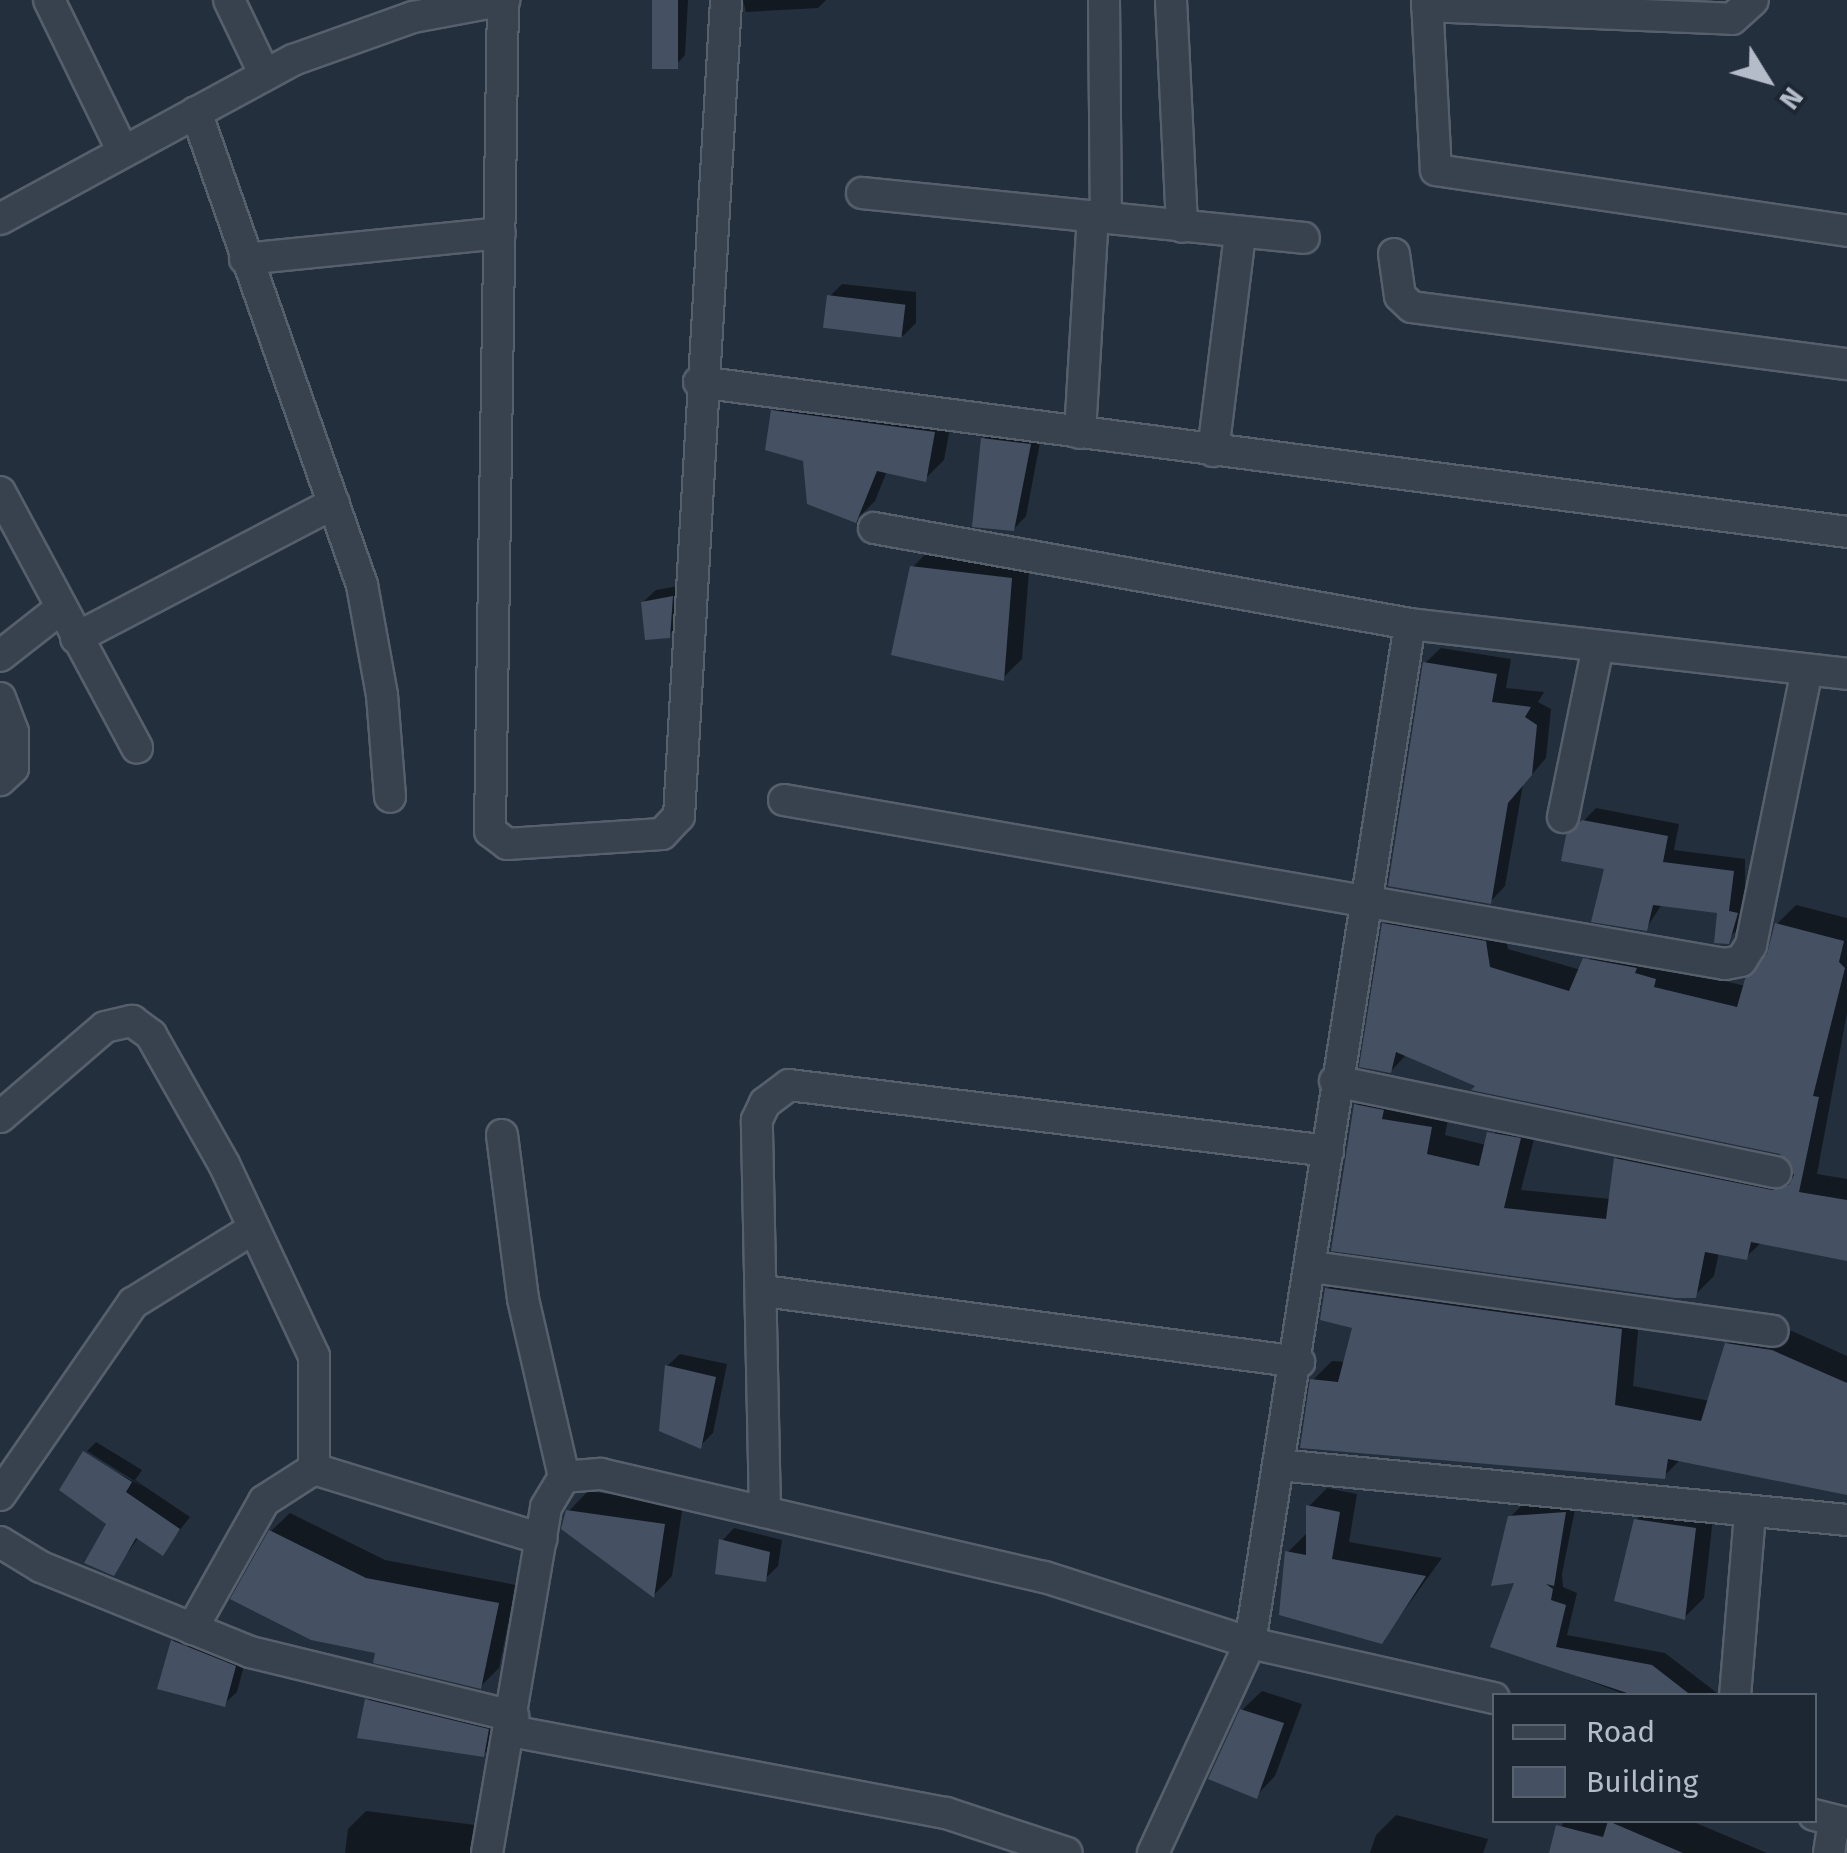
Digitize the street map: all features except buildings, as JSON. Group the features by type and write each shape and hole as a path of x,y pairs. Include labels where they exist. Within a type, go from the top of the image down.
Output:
{"street":[{"path":"50,0 122,152"},
{"path":"229,0 266,74"},
{"path":"0,219 266,74 411,8 504,0 490,831 507,844 662,834 679,816 700,382 726,0"},
{"path":"1080,433 1100,217 1104,0"},
{"path":"1171,0 1182,227"},
{"path":"1753,0 1747,12 1732,19 1427,3 1436,170 1847,230"},
{"path":"196,112 334,503 368,622 390,797"},
{"path":"862,193 1304,238"},
{"path":"245,259 500,232"},
{"path":"1213,450 1240,234"},
{"path":"1394,254 1400,296 1412,307 1847,364"},
{"path":"700,382 1847,532"},
{"path":"0,492 136,748"},
{"path":"76,638 334,503"},
{"path":"874,528 1410,624 1847,674"},
{"path":"0,656 60,609"},
{"path":"1153,1853 1250,1643 1299,1362 1334,1081 1410,624"},
{"path":"1563,817 1598,647"},
{"path":"784,800 1365,903 1741,961 1751,945 1807,670"},
{"path":"0,698 13,732 13,768 0,780"},
{"path":"0,1117 105,1026 132,1022 151,1035 253,1228 314,1356 314,1469"},
{"path":"1334,1081 1776,1172"},
{"path":"765,1512 764,1291 757,1120 764,1102 788,1085 1328,1152"},
{"path":"487,1853 546,1507 564,1477 524,1299 502,1135"},
{"path":"0,1494 133,1303 253,1228"},
{"path":"1312,1267 1774,1330"},
{"path":"764,1291 1299,1362"},
{"path":"1278,1465 1750,1514 1847,1520"},
{"path":"192,1628 264,1501 314,1469 541,1539"},
{"path":"564,1477 602,1474 1044,1578 1250,1643 1492,1698"},
{"path":"1735,1693 1750,1514"},
{"path":"0,1542 41,1568 250,1652 512,1723 946,1813 1067,1853"},
{"path":"1829,1853 1832,1820"}]}
